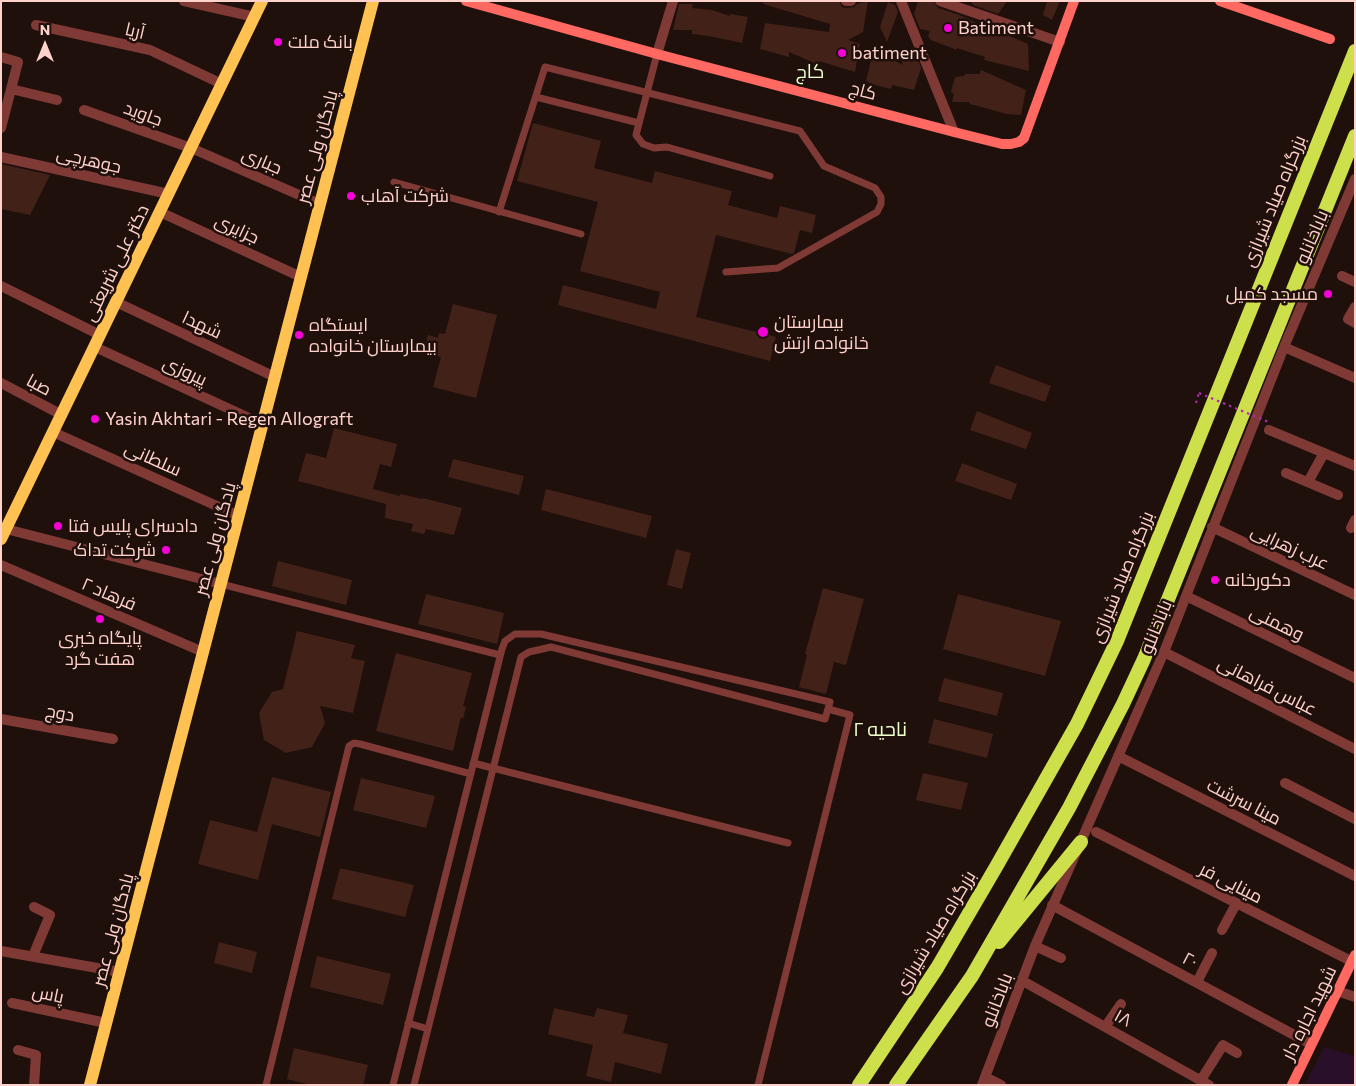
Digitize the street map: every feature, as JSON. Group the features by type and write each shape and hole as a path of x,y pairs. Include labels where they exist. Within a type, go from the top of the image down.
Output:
{"highway":[{"name":"بزرگراه صیاد شیرازی","path":"859,1085 937,968 1077,724 1116,641 1355,51"},
{"path":"972,976 1078,791 1144,659 1355,136"},
{"path":"896,1085 972,976 1081,842"}],"main road":[{"name":"دکتر علی شریعتی","path":"4,534 262,1"},
{"name":"پادگان ولی عصر","path":"90,1085 373,1"},
{"name":"کاج","path":"466,1 657,54 1002,144 1019,142 1024,138 1074,1"},
{"path":"1220,1 1330,40"},
{"name":"شهید اجاره دار","path":"1292,1085 1354,960"}],"street":[{"path":"184,1 255,17"},
{"path":"657,54 673,1"},
{"path":"846,1 851,1"},
{"path":"901,1 954,132"},
{"path":"940,1 1060,42"},
{"name":"آریا","path":"36,25 150,50 222,84"},
{"path":"1,57 18,62 1,128"},
{"path":"11,89 57,100"},
{"name":"جاوید","path":"84,110 191,148"},
{"name":"جباری","path":"191,148 320,204"},
{"name":"جوهرچی","path":"1,157 169,194"},
{"name":"باباخانلو","path":"984,1081 1035,946 1164,652 1284,347 1355,180"},
{"name":"جزایری","path":"160,212 301,277"},
{"path":"1342,276 1355,282"},
{"path":"1,286 100,336"},
{"name":"شهدا","path":"116,302 275,377"},
{"path":"1355,307 1348,318 1355,323"},
{"name":"پیروزی","path":"94,347 262,424"},
{"path":"1284,347 1355,378"},
{"name":"صبا","path":"1,383 62,415"},
{"path":"1270,426 1355,466"},
{"name":"سلطانی","path":"53,432 239,516"},
{"path":"1308,482 1324,453"},
{"path":"1286,473 1338,495"},
{"name":"عرب زهرایی","path":"1212,527 1355,595"},
{"path":"4,534 221,584"},
{"name":"فرهاد ۲","path":"1,565 203,652"},
{"name":"وهمنی","path":"1186,596 1355,678"},
{"name":"عباس فراهانی","path":"1164,652 1355,748"},
{"name":"دوج","path":"1,719 113,739"},
{"name":"مینا سرشت","path":"1118,756 1355,876"},
{"path":"1285,783 1355,819"},
{"name":"مینایی فر","path":"1096,832 1236,904 1354,960"},
{"path":"1222,930 1236,904"},
{"name":"۲۰","path":"1052,906 1311,1044"},
{"path":"33,956 50,916 34,908"},
{"path":"1035,946 1061,958"},
{"path":"1,951 120,972"},
{"path":"1197,982 1212,953"},
{"name":"۱۸","path":"1021,980 1205,1083"},
{"path":"1337,991 1355,998"},
{"name":"پاس","path":"12,1002 106,1023"},
{"path":"1106,1027 1121,1004"},
{"path":"1205,1083 1223,1045 1237,1053"},
{"path":"18,1050 36,1055 34,1085"},
{"path":"984,1081 1001,1085"}],"lane":[{"path":"657,54 636,134 643,144 654,148 667,147 770,176"},
{"path":"500,212 545,67 800,131 824,166 875,188 881,197 881,204 877,212 778,268 726,272"},
{"path":"536,97 639,123"},
{"path":"394,182 581,234"},
{"path":"221,584 500,655"},
{"path":"393,1085 505,641 515,634 541,634 830,702 825,718 551,647 529,652 521,658 414,1085"},
{"path":"758,1085 850,715 828,709"},
{"path":"266,1085 349,746 354,743 360,744 471,774"},
{"path":"473,764 788,843"},
{"path":"408,1023 428,1029"}],"path":[{"path":"1196,403 1199,393 1270,426"}],"shaded area":[{"path":"1324,1047 1355,1056 1355,1085 1305,1085"}],"building":[{"path":"764,1 839,1 842,7 846,8 868,1 863,32 848,40 860,44 855,72 819,61 819,65 789,52 789,57 760,49 765,23 829,32 830,24 763,4"},
{"path":"918,1 933,1 938,8 986,27 984,23 990,25 989,27 1028,44 1029,71 984,60 985,57 957,48 957,50 931,40 928,36 930,31 920,29 914,14"},
{"path":"971,1 1007,1 998,14 973,5"},
{"path":"1047,1 1060,1 1052,20 1043,15"},
{"name":"batiment","path":"888,2 895,5 898,12 887,42 880,27"},
{"path":"679,4 693,4 692,8 712,10 730,16 730,14 748,17 742,43 692,34 692,30 673,30"},
{"path":"873,52 881,53 902,65 903,57 918,60 921,68 914,90 892,85 891,89 866,81"},
{"path":"981,70 1026,90 1021,115 1007,114 970,104 969,102 952,102 954,94 951,92 955,77 964,76 965,74 980,74"},
{"path":"533,123 601,141 594,168 652,183 655,171 732,191 728,205 777,218 780,206 816,215 812,233 800,230 794,253 792,254 716,235 696,317 776,337 770,361 558,305 563,285 656,309 660,292 580,271 598,202 517,181"},
{"path":"1,164 50,175 30,215 1,209"},
{"path":"453,304 497,315 476,398 433,387 441,357 434,355 435,349 425,347 428,335 438,338 439,333 445,334"},
{"path":"996,365 1051,386 1045,402 989,383"},
{"path":"977,411 1032,433 1026,449 970,430"},
{"path":"334,428 397,444 391,467 380,464 373,489 400,496 400,494 423,498 462,508 454,535 426,529 424,534 411,531 413,524 385,518 386,504 298,481 306,453 326,458"},
{"path":"453,459 524,476 519,495 448,477"},
{"path":"962,463 1017,484 1011,500 955,481"},
{"path":"546,489 652,516 646,538 541,510"},
{"path":"676,549 691,553 682,589 667,585"},
{"path":"278,561 352,580 346,605 272,586"},
{"path":"823,588 864,599 846,665 834,662 826,694 799,687 807,655 805,654"},
{"path":"426,594 504,613 497,644 418,624"},
{"path":"958,594 1061,621 1045,676 943,649"},
{"path":"297,631 355,645 351,658 365,661 353,713 320,706 325,723 312,747 286,753 264,740 259,713 272,692 283,689"},
{"path":"396,653 472,673 463,706 466,707 463,719 461,717 453,751 376,731"},
{"path":"944,678 1003,693 997,716 938,701"},
{"path":"934,719 993,734 987,758 928,743"},
{"path":"923,773 968,783 961,810 916,800"},
{"path":"272,777 331,792 320,837 272,824 258,880 198,864 210,820 257,832"},
{"path":"361,778 435,796 426,828 353,810"},
{"path":"340,868 414,885 405,917 332,899"},
{"path":"219,942 257,952 252,973 214,963"},
{"path":"317,956 391,974 383,1005 310,987"},
{"path":"554,1008 594,1017 597,1008 628,1015 623,1033 668,1044 661,1074 615,1062 611,1082 586,1076 593,1045 548,1034"},
{"path":"294,1048 368,1065 363,1085 311,1085 287,1079"}],"place":[{"name":"Batiment","path":"948,28"},
{"name":"بانک ملت","path":"278,42"},
{"name":"batiment","path":"842,53"},
{"name":"شرکت آهاب","path":"351,196"},
{"name":"مسجد کمیل","path":"1328,294"},
{"name":"بیمارستان خانواده ارتش","path":"763,332"},
{"name":"ایستگاه بیمارستان خانواده","path":"299,335"},
{"name":"Yasin Akhtari - Regen Allograft","path":"95,419"},
{"name":"دادسرای پلیس فتا","path":"58,526"},
{"name":"شرکت تداک","path":"166,550"},
{"name":"دکورخانه","path":"1215,580"},
{"name":"پایگاه خبری هفت گرد","path":"100,619"}],"district":[{"name":"کاج","path":"810,72"},
{"name":"ناحیه ۲","path":"880,729"}]}
